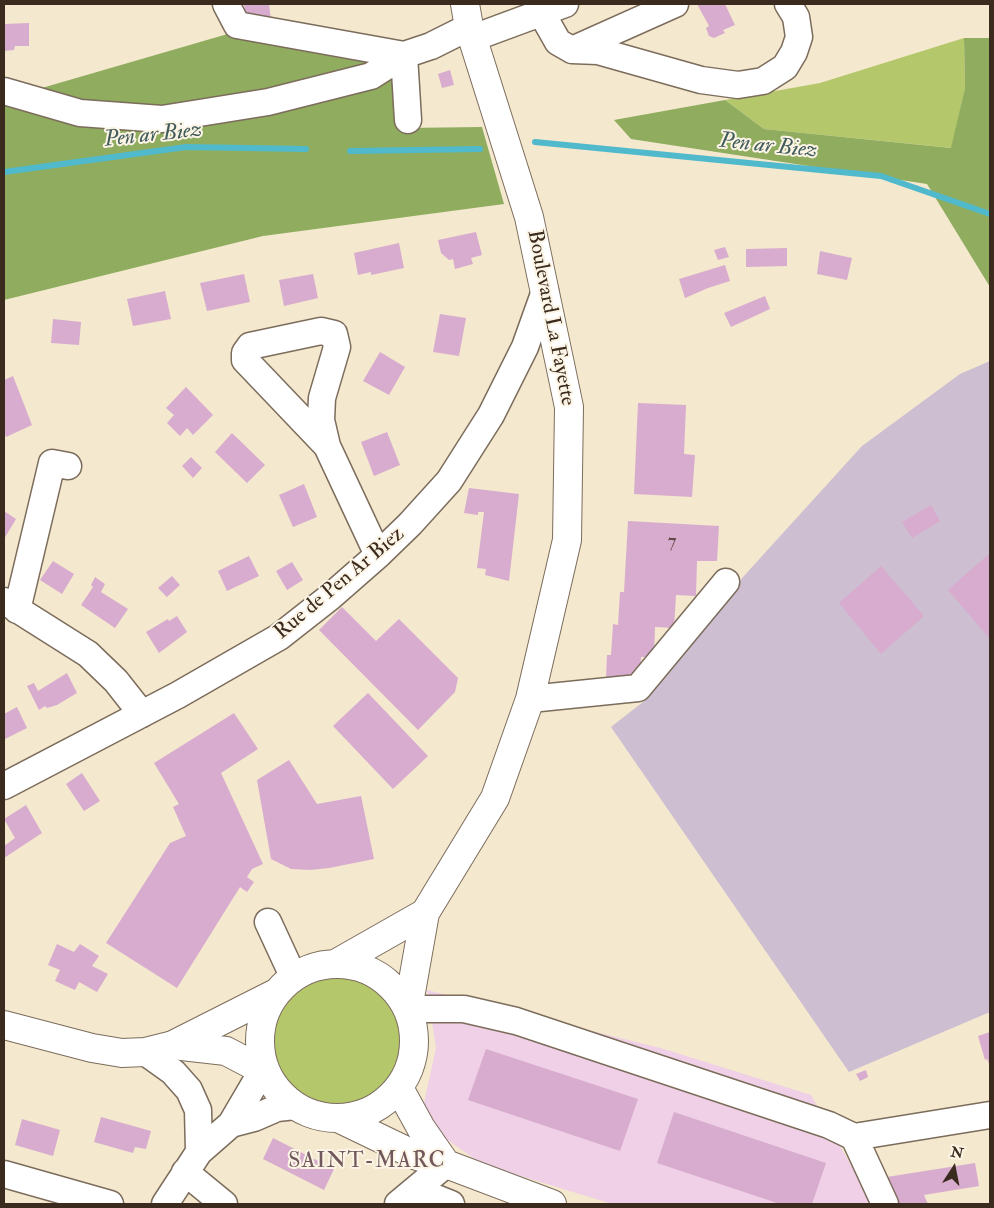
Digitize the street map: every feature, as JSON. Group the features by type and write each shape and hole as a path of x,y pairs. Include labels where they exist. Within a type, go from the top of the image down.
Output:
{"main road":[{"name":"Boulevard La Fayette","path":"408,1010 426,913 495,798 530,699 566,540 569,407 524,197 469,23"},
{"name":"Boulevard La Fayette","path":"337,963 426,913"},
{"path":"4,1025 92,1048 122,1053 145,1052 173,1045 284,985 308,969 337,963 359,966 379,976 396,991 408,1010 415,1031 414,1052 409,1071 399,1088 383,1104 362,1114 340,1119"},
{"path":"284,985 264,1012 260,1032 260,1052 266,1072 275,1088 295,1106 316,1116 340,1119 394,1146 552,1204"},
{"path":"173,1045 226,1051 266,1072"},
{"path":"399,1088 420,1128 446,1164"}],"street":[{"path":"226,4 237,25 404,55"},
{"path":"4,91 80,113 162,119 268,102 371,76 404,55 431,46 469,23 541,12 565,4"},
{"path":"572,50 675,4"},
{"path":"541,12 558,42 572,50 598,52 701,80 738,85 763,81 785,67 794,52 799,37 796,17 788,4"},
{"path":"404,55 408,120"},
{"name":"Rue de Pen Ar Biez","path":"4,786 142,714 279,637 330,598 378,555 410,524 449,481 480,431 525,347 545,291"},
{"path":"327,446 295,409 246,360 244,353 250,346 321,331 334,334 337,347 322,398 322,420 327,446 378,555"},
{"path":"68,466 52,463 10,605 88,654 116,681 142,714"},
{"path":"530,699 638,688 726,582"},
{"path":"268,922 284,985"},
{"path":"408,1010 464,1009 516,1021 784,1108 829,1125 854,1137 990,1115"},
{"path":"145,1052 174,1072 191,1095 198,1110 192,1162 224,1204"},
{"path":"165,1204 192,1162 230,1124 258,1078 266,1072"},
{"path":"230,1124 254,1118 277,1108 295,1106"},
{"path":"854,1137 885,1204"},
{"path":"407,1197 446,1164"},
{"path":"4,1174 110,1204"},
{"path":"407,1197 451,1204"}],"shaded area":[{"path":"990,361 990,1012 849,1072 611,727 648,698 743,577 862,446 960,374"},
{"path":"427,990 664,1049 811,1095 873,1204 612,1204 482,1164 436,1132 424,1103 436,1048"}],"green space":[{"path":"231,33 368,60 399,77 404,128 482,127 504,204 263,236 4,300 4,99"},
{"path":"964,38 965,88 952,148 764,129 725,100 820,83"},
{"path":"964,38 990,38 990,287 927,184 631,139 614,120 725,100 764,129 951,148 965,88"},
{"path":"338,976 362,981 383,995 397,1016 402,1040 397,1064 383,1085 362,1099 338,1104 314,1099 293,1085 279,1064 274,1040 279,1016 293,995 314,981"}],"building":[{"path":"244,4 269,4 271,20 246,16"},
{"path":"697,4 725,4 735,25 723,30 725,33 714,38 709,36 706,28 709,26"},
{"path":"29,23 29,46 15,46 14,50 4,51 4,24"},
{"path":"450,70 454,85 442,88 438,74"},
{"path":"476,232 482,255 471,258 473,264 455,269 453,259 449,260 441,253 438,240"},
{"path":"399,243 404,268 371,275 371,272 358,275 354,253"},
{"path":"725,247 729,257 718,260 714,250"},
{"path":"787,248 787,266 746,267 746,249"},
{"path":"820,251 852,258 847,280 817,274"},
{"path":"725,265 730,281 685,298 679,279"},
{"path":"244,274 250,302 207,311 200,283"},
{"path":"313,274 318,298 284,306 279,280"},
{"path":"165,291 171,319 133,326 127,299"},
{"path":"765,296 770,309 731,327 724,313"},
{"path":"440,314 466,318 459,356 433,352"},
{"path":"53,319 81,322 79,345 51,343"},
{"path":"380,352 405,367 389,395 363,381"},
{"path":"13,376 32,425 6,437 4,431 4,380"},
{"path":"186,387 213,415 193,435 187,428 180,436 167,423 174,415 166,408"},
{"path":"638,403 686,405 684,454 695,455 692,497 634,494"},
{"path":"387,432 400,465 374,476 361,442"},
{"path":"232,433 265,465 247,483 215,452"},
{"path":"191,457 202,468 193,478 182,466"},
{"path":"304,484 317,517 293,527 279,495"},
{"path":"469,488 519,494 509,581 485,575 486,569 477,568 484,512 478,512 478,515 464,513"},
{"path":"931,505 940,521 912,538 902,522"},
{"path":"4,511 16,519 4,539"},
{"path":"628,521 719,526 717,561 697,561 696,596 676,595 674,628 655,627 654,657 641,657 640,681 606,679 607,655 611,655 613,624 618,625 620,592 624,592"},
{"path":"990,553 990,639 948,590"},
{"path":"249,556 259,576 227,591 218,571"},
{"path":"53,561 74,574 62,594 40,580"},
{"path":"292,562 303,580 287,590 276,571"},
{"path":"881,566 924,616 881,654 839,603"},
{"path":"172,576 180,585 167,597 158,588"},
{"path":"95,577 105,584 101,592 128,609 115,628 81,605 93,587 91,585"},
{"path":"342,607 376,641 399,619 458,678 455,692 418,730 319,630"},
{"path":"177,616 187,632 159,653 146,632"},
{"path":"67,673 77,693 57,705 47,708 45,706 39,710 27,686 34,683 38,691"},
{"path":"368,693 428,756 393,789 333,726"},
{"path":"17,707 27,728 5,739 4,714"},
{"path":"234,713 258,749 221,773 263,864 252,869 247,877 254,882 247,892 240,887 177,988 106,943 170,843 186,836 173,807 179,804 154,763"},
{"path":"289,760 317,804 361,796 374,859 310,870 291,869 271,859 257,780"},
{"path":"82,773 100,801 84,811 66,784"},
{"path":"26,805 42,833 4,858 4,846 15,838 4,819"},
{"path":"57,944 74,952 80,944 99,956 92,966 108,974 97,992 79,982 75,990 55,981 60,970 48,965"},
{"path":"990,1032 990,1066 987,1059 985,1060 978,1036"},
{"path":"486,1049 638,1099 620,1151 468,1100"},
{"path":"866,1070 868,1077 860,1081 856,1074"},
{"path":"674,1112 826,1163 812,1204 780,1204 657,1163"},
{"path":"101,1117 151,1131 146,1149 135,1147 133,1153 94,1142"},
{"path":"22,1119 60,1130 53,1156 15,1145"},
{"path":"273,1138 334,1169 324,1190 263,1159"},
{"path":"975,1163 979,1186 924,1195 928,1204 900,1204 887,1177"}],"waterway":[{"name":"Pen ar Biez","path":"535,142 881,176 990,214"},
{"name":"Pen ar Biez","path":"4,172 186,147 306,149"},
{"name":"Pen ar Biez","path":"350,151 480,149"}],"district":[{"name":"SAINT-MARC","path":"367,1162"}]}
